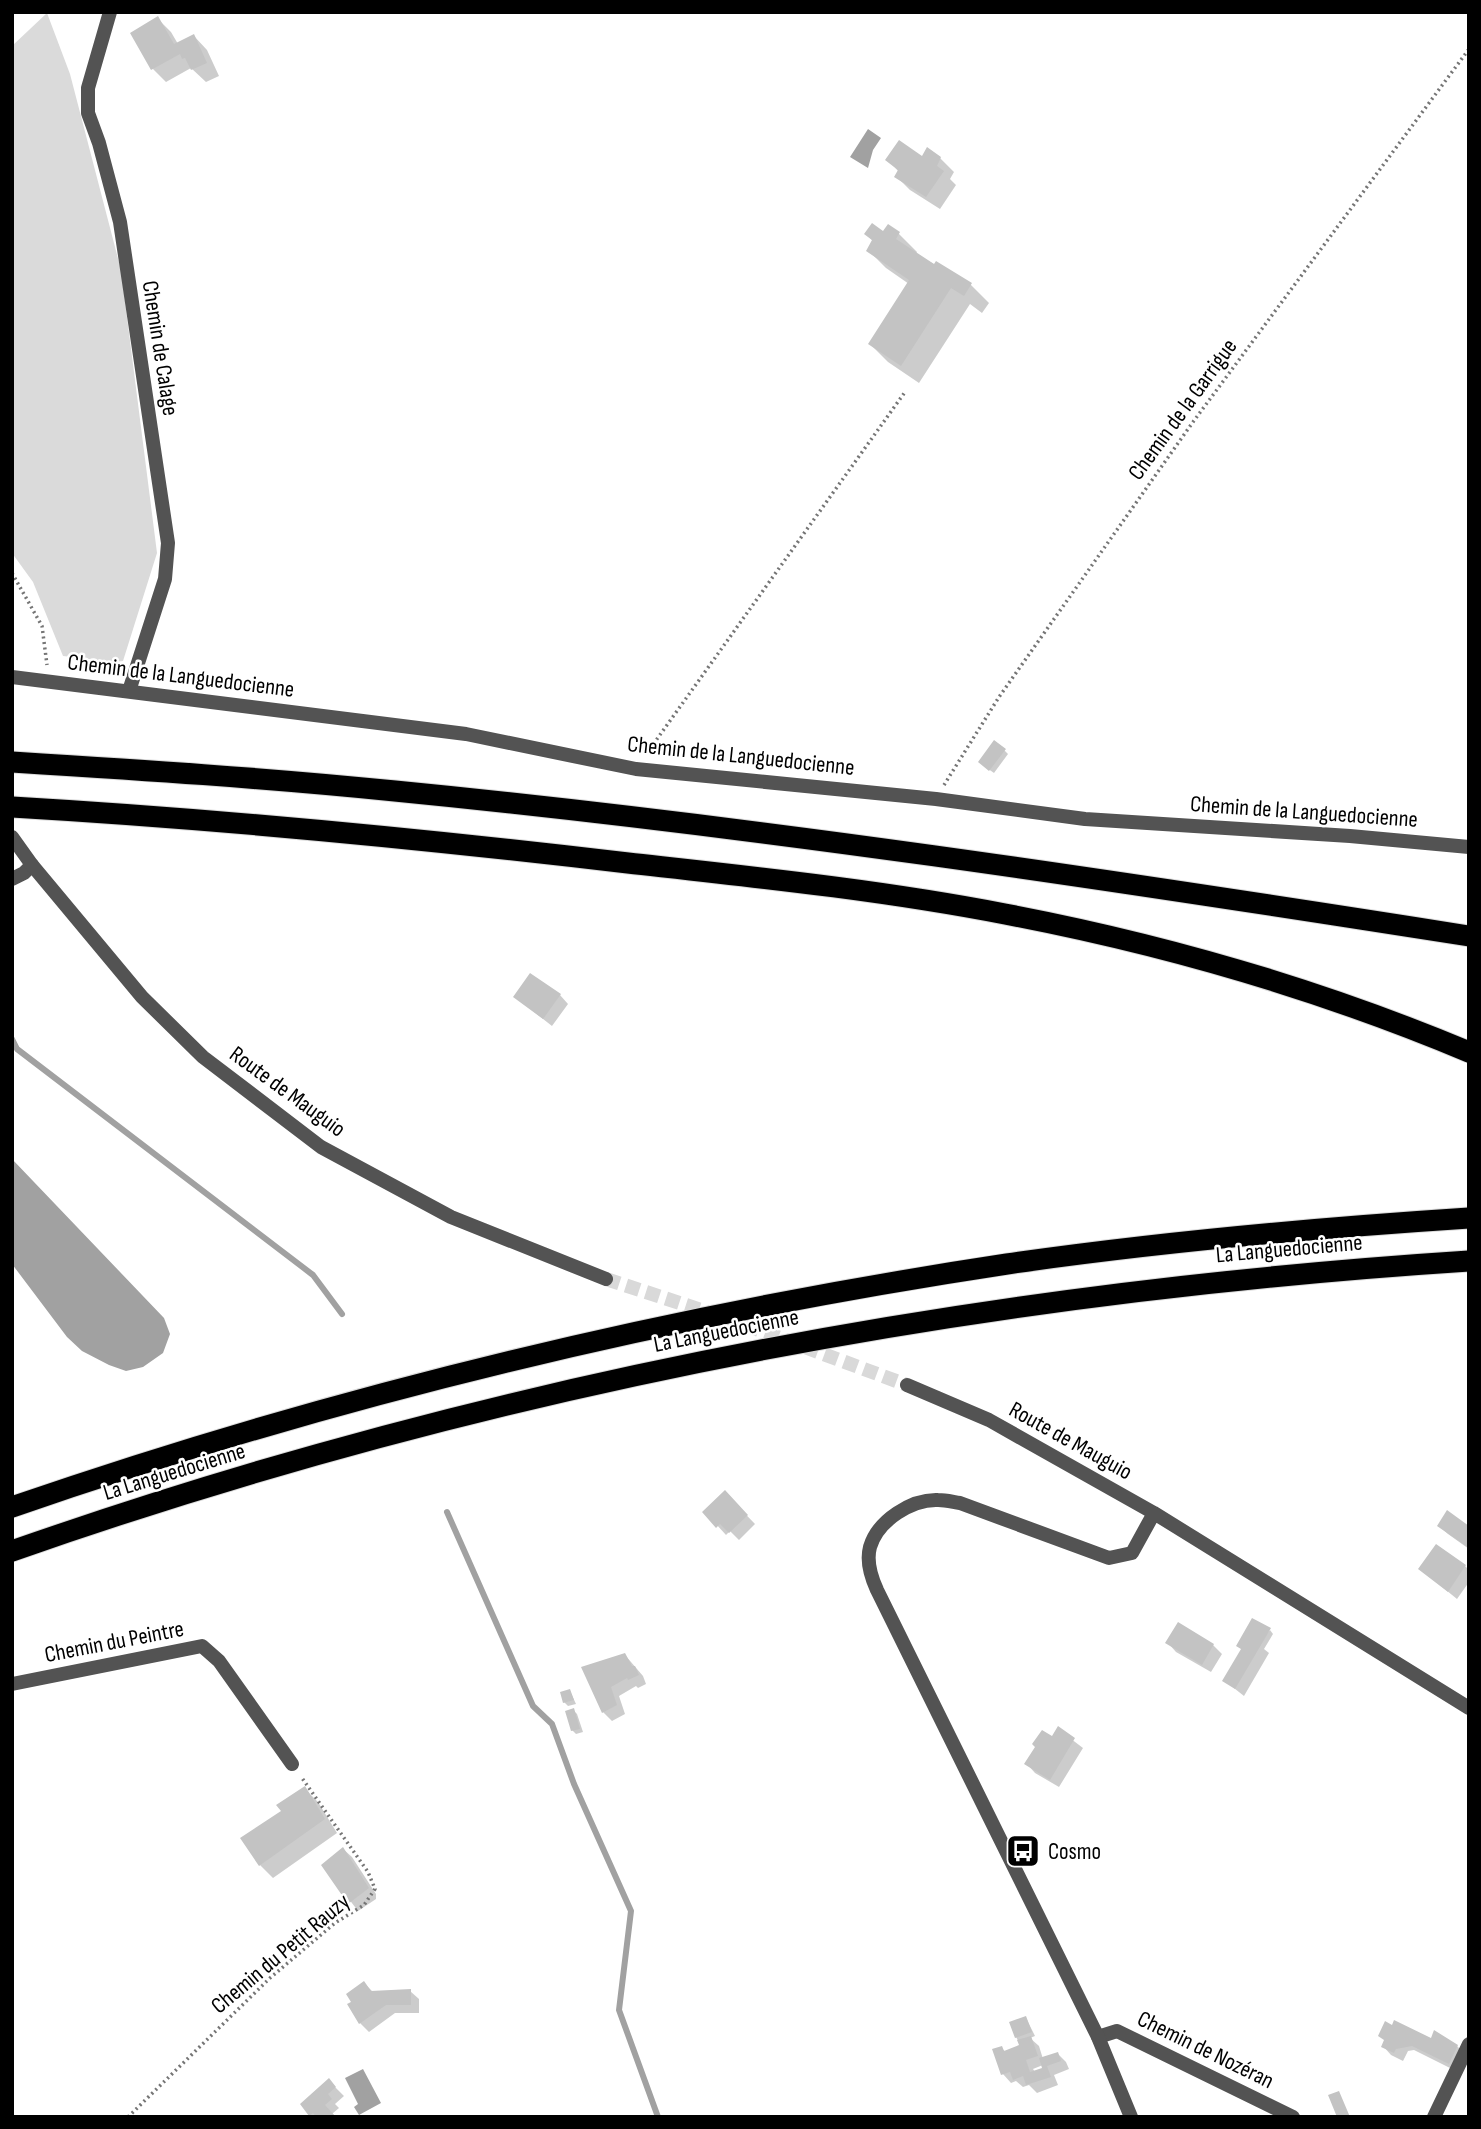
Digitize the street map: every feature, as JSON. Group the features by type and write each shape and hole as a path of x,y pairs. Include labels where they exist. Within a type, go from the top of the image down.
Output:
{"highway":[{"path":"12,762 262,779 569,810 924,855 1469,936"},
{"path":"12,807 373,835 834,887 945,904 1084,931 1233,970 1349,1007 1469,1052"},
{"name":"La Languedocienne","path":"12,1507 222,1438 353,1401 476,1369 677,1323 1008,1264 1202,1240 1469,1218"},
{"name":"La Languedocienne","path":"12,1551 173,1498 361,1442 583,1387 700,1362 911,1323 1081,1298 1271,1275 1469,1261"}],"street":[{"name":"Chemin de Calage","path":"110,12 88,88 88,113 120,222 168,543 165,579 129,691"},
{"name":"Chemin de la Languedocienne","path":"12,677 466,734 636,769 936,799 1085,819 1350,836 1469,847"},
{"name":"Route de Mauguio","path":"14,840 142,997 203,1057 321,1147 451,1217 606,1279"},
{"path":"12,879 32,865"},
{"name":"Route de Mauguio","path":"907,1385 989,1420 1154,1513 1469,1708"},
{"path":"1131,2117 1098,2036 877,1590 868,1560 870,1547 886,1523 910,1505 924,1501 960,1503 1109,1558 1132,1553 1154,1513"},
{"name":"Chemin du Peintre","path":"12,1684 202,1646 219,1661 292,1763"},
{"name":"Chemin de Nozéran","path":"1098,2036 1117,2031 1293,2117"},
{"path":"1434,2117 1469,2044"}],"path":[{"name":"Chemin de la Garrigue","path":"936,799 999,697 1193,422 1469,49"},
{"path":"636,769 905,392"},
{"path":"12,573 42,626 50,681"},
{"name":"Chemin du Petit Rauzy","path":"128,2117 270,1978 335,1923 364,1905 374,1889 368,1872 292,1763"}],"shaded area":[{"path":"47,13 70,74 121,270 157,553 123,661 115,662 63,656 33,582 12,553 12,46"},
{"path":"868,129 881,138 873,150 868,168 850,157"},
{"path":"12,1159 164,1318 170,1334 163,1353 143,1367 126,1371 82,1351 67,1337 12,1264"},
{"path":"363,2069 381,2103 359,2115 354,2107 358,2104 345,2078"}],"building":[{"path":"158,16 174,44 194,34 207,63 191,70 180,54 151,70 130,33"},
{"path":"899,140 922,156 927,147 941,157 937,166 944,171 926,197 894,177 898,170 885,160"},
{"path":"872,223 883,231 888,224 900,232 896,239 934,264 936,261 972,283 964,296 951,288 901,366 868,344 909,280 866,251 872,240 864,234"},
{"path":"994,740 1006,749 989,771 978,762"},
{"path":"530,973 561,994 543,1019 513,997"},
{"path":"725,1490 748,1515 729,1533 720,1524 716,1528 702,1512"},
{"path":"1447,1510 1469,1526 1469,1548 1437,1526"},
{"path":"1436,1544 1466,1565 1448,1592 1418,1569"},
{"path":"1252,1618 1271,1628 1235,1689 1222,1681 1241,1649 1236,1646"},
{"path":"1178,1622 1214,1644 1202,1665 1165,1643"},
{"path":"625,1653 639,1675 611,1687 617,1705 602,1713 581,1667"},
{"path":"570,1689 574,1700 563,1703 560,1692"},
{"path":"574,1708 580,1729 571,1731 565,1711"},
{"path":"1058,1726 1075,1738 1050,1780 1024,1764 1035,1747 1032,1744 1042,1730 1052,1736"},
{"path":"305,1786 325,1819 259,1866 240,1838 281,1811 276,1805"},
{"path":"343,1847 369,1888 348,1904 321,1865"},
{"path":"364,1981 371,1991 411,1989 411,2005 386,2005 359,2024 347,2004 351,2002 346,1994"},
{"path":"1026,2016 1032,2032 1015,2038 1009,2022"},
{"path":"1394,2020 1431,2038 1434,2030 1458,2045 1449,2064 1412,2046 1396,2049 1394,2053 1381,2047 1384,2040 1378,2036 1385,2021 1392,2025"},
{"path":"1031,2036 1038,2056 1026,2060 1030,2072 1042,2068 1039,2058 1058,2052 1061,2061 1047,2066 1051,2077 1026,2085 1023,2076 1013,2080 1010,2072 1001,2075 992,2049 1002,2046 1004,2051 1019,2045 1017,2040"},
{"path":"329,2078 336,2087 328,2094 332,2099 325,2105 336,2117 316,2117 313,2113 309,2116 300,2104"},
{"path":"1339,2091 1350,2117 1337,2117 1328,2095"}],"waterway":[{"path":"12,1039 17,1049 313,1275 342,1314"},
{"path":"447,1512 533,1706 552,1724 574,1784 631,1911 619,2010 658,2117"}],"tunnel":[{"path":"606,1279 729,1319 907,1385"}],"place":[{"name":"Cosmo","path":"1023,1851"}]}
